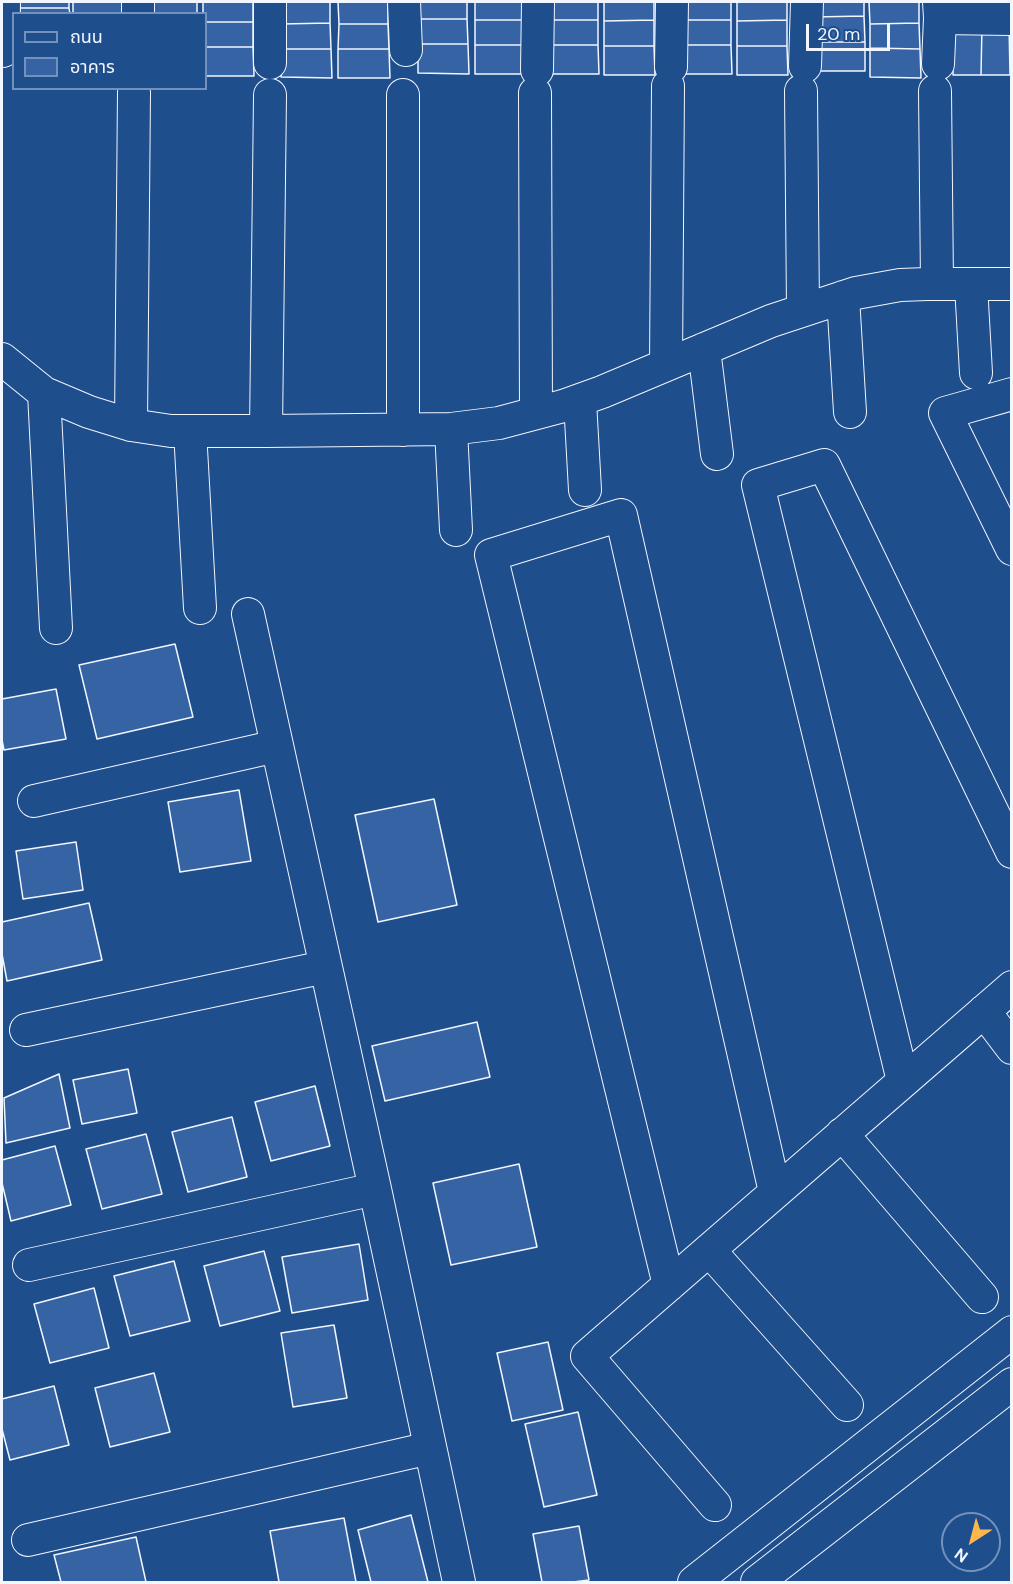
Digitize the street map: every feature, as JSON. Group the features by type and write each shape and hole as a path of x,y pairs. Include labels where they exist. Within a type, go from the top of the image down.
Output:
{"street":[{"path":"3,51 4,2"},
{"path":"270,2 270,63"},
{"path":"404,2 406,50"},
{"path":"536,413 538,2"},
{"path":"666,365 672,2"},
{"path":"803,310 803,78 807,2"},
{"path":"937,284 936,77 939,10 1011,19"},
{"path":"131,424 134,92"},
{"path":"266,432 270,95"},
{"path":"403,95 403,430"},
{"path":"2,358 44,393 89,412 131,424 171,431 451,429 499,423 580,400 771,321 843,297 889,287 937,284 1011,284"},
{"path":"971,285 976,373"},
{"path":"843,297 850,412"},
{"path":"704,349 717,454"},
{"path":"44,393 56,628"},
{"path":"1011,394 945,413 1011,549"},
{"path":"580,400 585,490"},
{"path":"451,429 456,530"},
{"path":"190,431 200,608"},
{"path":"903,1081 758,485 824,465 1011,852"},
{"path":"669,1285 491,555 621,515 775,1192"},
{"path":"248,614 459,1582"},
{"path":"33,801 277,746"},
{"path":"26,1030 325,967"},
{"path":"715,1505 587,1356 1011,987"},
{"path":"984,1011 1011,1048"},
{"path":"842,1134 982,1297"},
{"path":"29,1265 375,1189"},
{"path":"709,1250 847,1405"},
{"path":"694,1582 1011,1332"},
{"path":"757,1582 1011,1384"},
{"path":"28,1540 430,1448"}],"building":[{"path":"20,2 69,2 69,8 20,8"},
{"path":"73,2 123,2 122,12 73,12"},
{"path":"147,2 197,2 197,12 147,12"},
{"path":"203,2 253,2 253,22 207,22 207,12 203,12"},
{"path":"280,2 330,2 330,23 281,24"},
{"path":"338,2 388,2 388,24 339,24"},
{"path":"418,2 467,2 467,19 418,19"},
{"path":"475,2 525,2 525,20 475,20"},
{"path":"548,2 598,2 598,20 548,20"},
{"path":"604,2 654,2 654,20 604,21"},
{"path":"681,2 731,2 731,20 681,20"},
{"path":"737,2 787,2 787,20 737,21"},
{"path":"814,2 864,2 864,16 814,17"},
{"path":"869,2 919,2 919,23 870,24"},
{"path":"20,8 69,8 70,12 20,12"},
{"path":"864,16 865,42 815,42 814,17"},
{"path":"418,19 467,19 468,44 418,44"},
{"path":"475,20 525,20 526,45 475,45"},
{"path":"548,20 598,20 598,45 548,45"},
{"path":"654,20 654,46 604,46 604,21"},
{"path":"681,20 731,20 731,45 681,45"},
{"path":"787,20 787,46 737,46 737,21"},
{"path":"207,22 253,22 253,47 207,47"},
{"path":"330,23 331,49 281,49 281,24"},
{"path":"919,23 920,49 870,48 870,24"},
{"path":"339,24 388,24 389,49 338,49"},
{"path":"953,25 982,25 981,75 953,75"},
{"path":"982,25 1009,25 1010,75 981,75"},
{"path":"1009,25 1012,25 1012,75 1010,75"},
{"path":"815,42 865,42 865,71 814,71"},
{"path":"418,44 468,44 469,74 418,73"},
{"path":"475,45 526,45 526,74 475,74"},
{"path":"548,45 598,45 599,74 548,74"},
{"path":"681,45 731,45 732,74 681,74"},
{"path":"604,46 654,46 655,75 604,75"},
{"path":"737,46 787,46 788,75 737,75"},
{"path":"207,47 253,47 254,76 207,76"},
{"path":"870,48 920,49 921,78 870,77"},
{"path":"281,49 331,49 332,78 281,77"},
{"path":"338,49 389,49 390,78 338,78"},
{"path":"175,644 193,717 97,739 79,665"},
{"path":"56,689 66,739 4,750 2,699"},
{"path":"239,790 251,861 180,872 168,802"},
{"path":"434,799 457,905 378,922 355,815"},
{"path":"76,842 83,890 23,899 16,851"},
{"path":"89,903 102,960 7,981 2,954 2,922"},
{"path":"477,1022 490,1077 385,1101 372,1046"},
{"path":"128,1069 137,1113 82,1124 73,1080"},
{"path":"59,1074 70,1128 6,1143 4,1098"},
{"path":"315,1086 330,1146 271,1161 255,1102"},
{"path":"232,1117 247,1177 188,1192 172,1132"},
{"path":"146,1134 162,1194 102,1209 86,1149"},
{"path":"55,1146 71,1205 11,1221 2,1183 2,1160"},
{"path":"519,1164 537,1247 451,1265 433,1183"},
{"path":"359,1244 368,1300 292,1313 282,1257"},
{"path":"264,1251 280,1311 220,1326 204,1266"},
{"path":"174,1261 190,1321 130,1336 114,1276"},
{"path":"94,1288 109,1348 50,1363 34,1304"},
{"path":"334,1325 347,1398 293,1407 281,1333"},
{"path":"548,1342 563,1410 512,1421 497,1353"},
{"path":"154,1373 170,1432 110,1447 95,1388"},
{"path":"54,1386 69,1445 10,1460 2,1429 2,1399"},
{"path":"578,1412 597,1495 544,1507 525,1424"},
{"path":"411,1515 428,1582 371,1582 358,1530"},
{"path":"344,1518 356,1582 279,1582 270,1531"},
{"path":"579,1526 589,1580 542,1582 533,1534"},
{"path":"136,1537 146,1582 61,1582 54,1555"}]}
